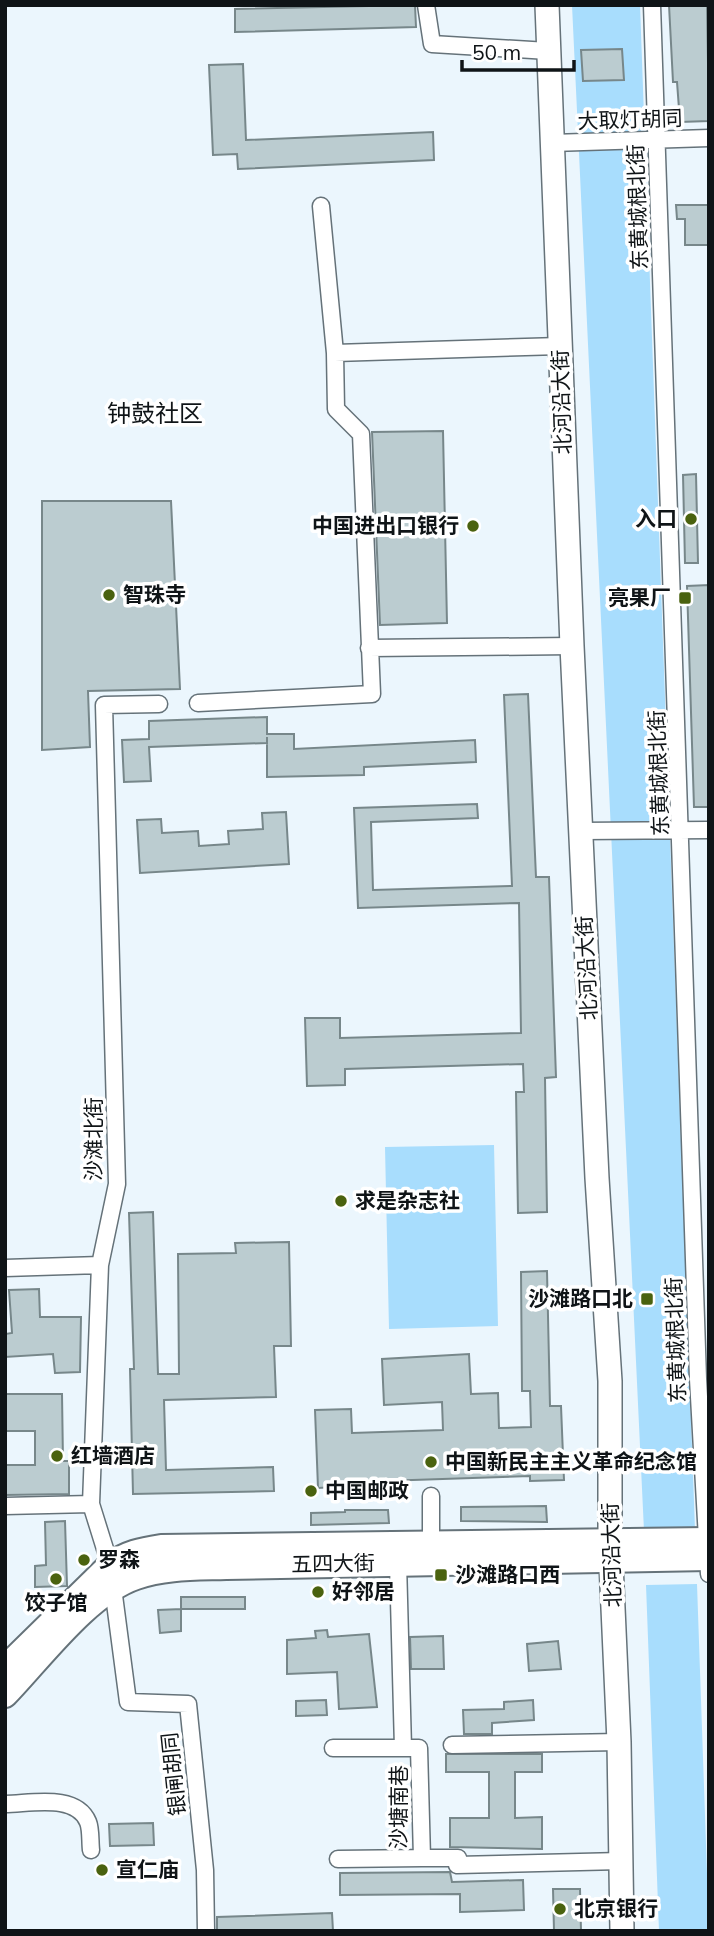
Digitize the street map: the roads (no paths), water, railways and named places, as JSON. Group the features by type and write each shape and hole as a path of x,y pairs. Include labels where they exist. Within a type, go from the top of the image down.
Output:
{"main road":[{"name":"北河沿大街","path":"547,5 572,646 597,1178 610,1381 611,1550 619,1742 622,1931"},
{"name":"五四大街","path":"5,1695 86,1611 125,1554 161,1547 431,1553 708,1549"},
{"name":"五四大街","path":"611,1550 683,1558 708,1549"},
{"name":"五四大街","path":"5,1668 112,1576 133,1578 172,1570 398,1563 431,1553"}],"street":[{"path":"426,5 432,44 548,51"},
{"name":"东黄城根北街","path":"652,5 682,831 698,1379 709,1574"},
{"name":"大取灯胡同","path":"552,143 709,138"},
{"path":"198,702 372,694 361,433 336,410 335,353 321,206"},
{"path":"335,353 560,346"},
{"path":"369,649 572,646"},
{"name":"沙滩北街","path":"112,1576 91,1504 100,1265 117,1184 104,705 159,704"},
{"path":"582,831 709,830"},
{"path":"5,1268 100,1265"},
{"path":"431,1496 431,1553"},
{"path":"5,1506 91,1504"},
{"name":"沙塘南巷","path":"338,1859 422,1858 419,1748 403,1748 398,1563"},
{"name":"银闸胡同","path":"112,1576 128,1702 188,1704 205,1870 206,1931"},
{"path":"452,1745 619,1742"},
{"path":"332,1748 403,1748"},
{"path":"5,1804 67,1803 80,1809 89,1823 91,1850"},
{"path":"422,1858 458,1858 457,1865 621,1861"}],"place":[{"name":"入口","path":"691,519"},
{"name":"中国进出口银行","path":"473,526"},
{"name":"智珠寺","path":"109,595"},
{"name":"亮果厂","path":"685,598"},
{"name":"求是杂志社","path":"341,1201"},
{"name":"沙滩路口北","path":"647,1299"},
{"name":"红墙酒店","path":"57,1456"},
{"name":"中国新民主主义革命纪念馆","path":"431,1462"},
{"name":"中国邮政","path":"311,1491"},
{"name":"罗森","path":"84,1560"},
{"name":"沙滩路口西","path":"441,1575"},
{"name":"饺子馆","path":"56,1579"},
{"name":"好邻居","path":"318,1592"},
{"name":"宣仁庙","path":"102,1870"},
{"name":"北京银行","path":"560,1909"}],"district":[{"name":"钟鼓社区","path":"155,414"}]}
